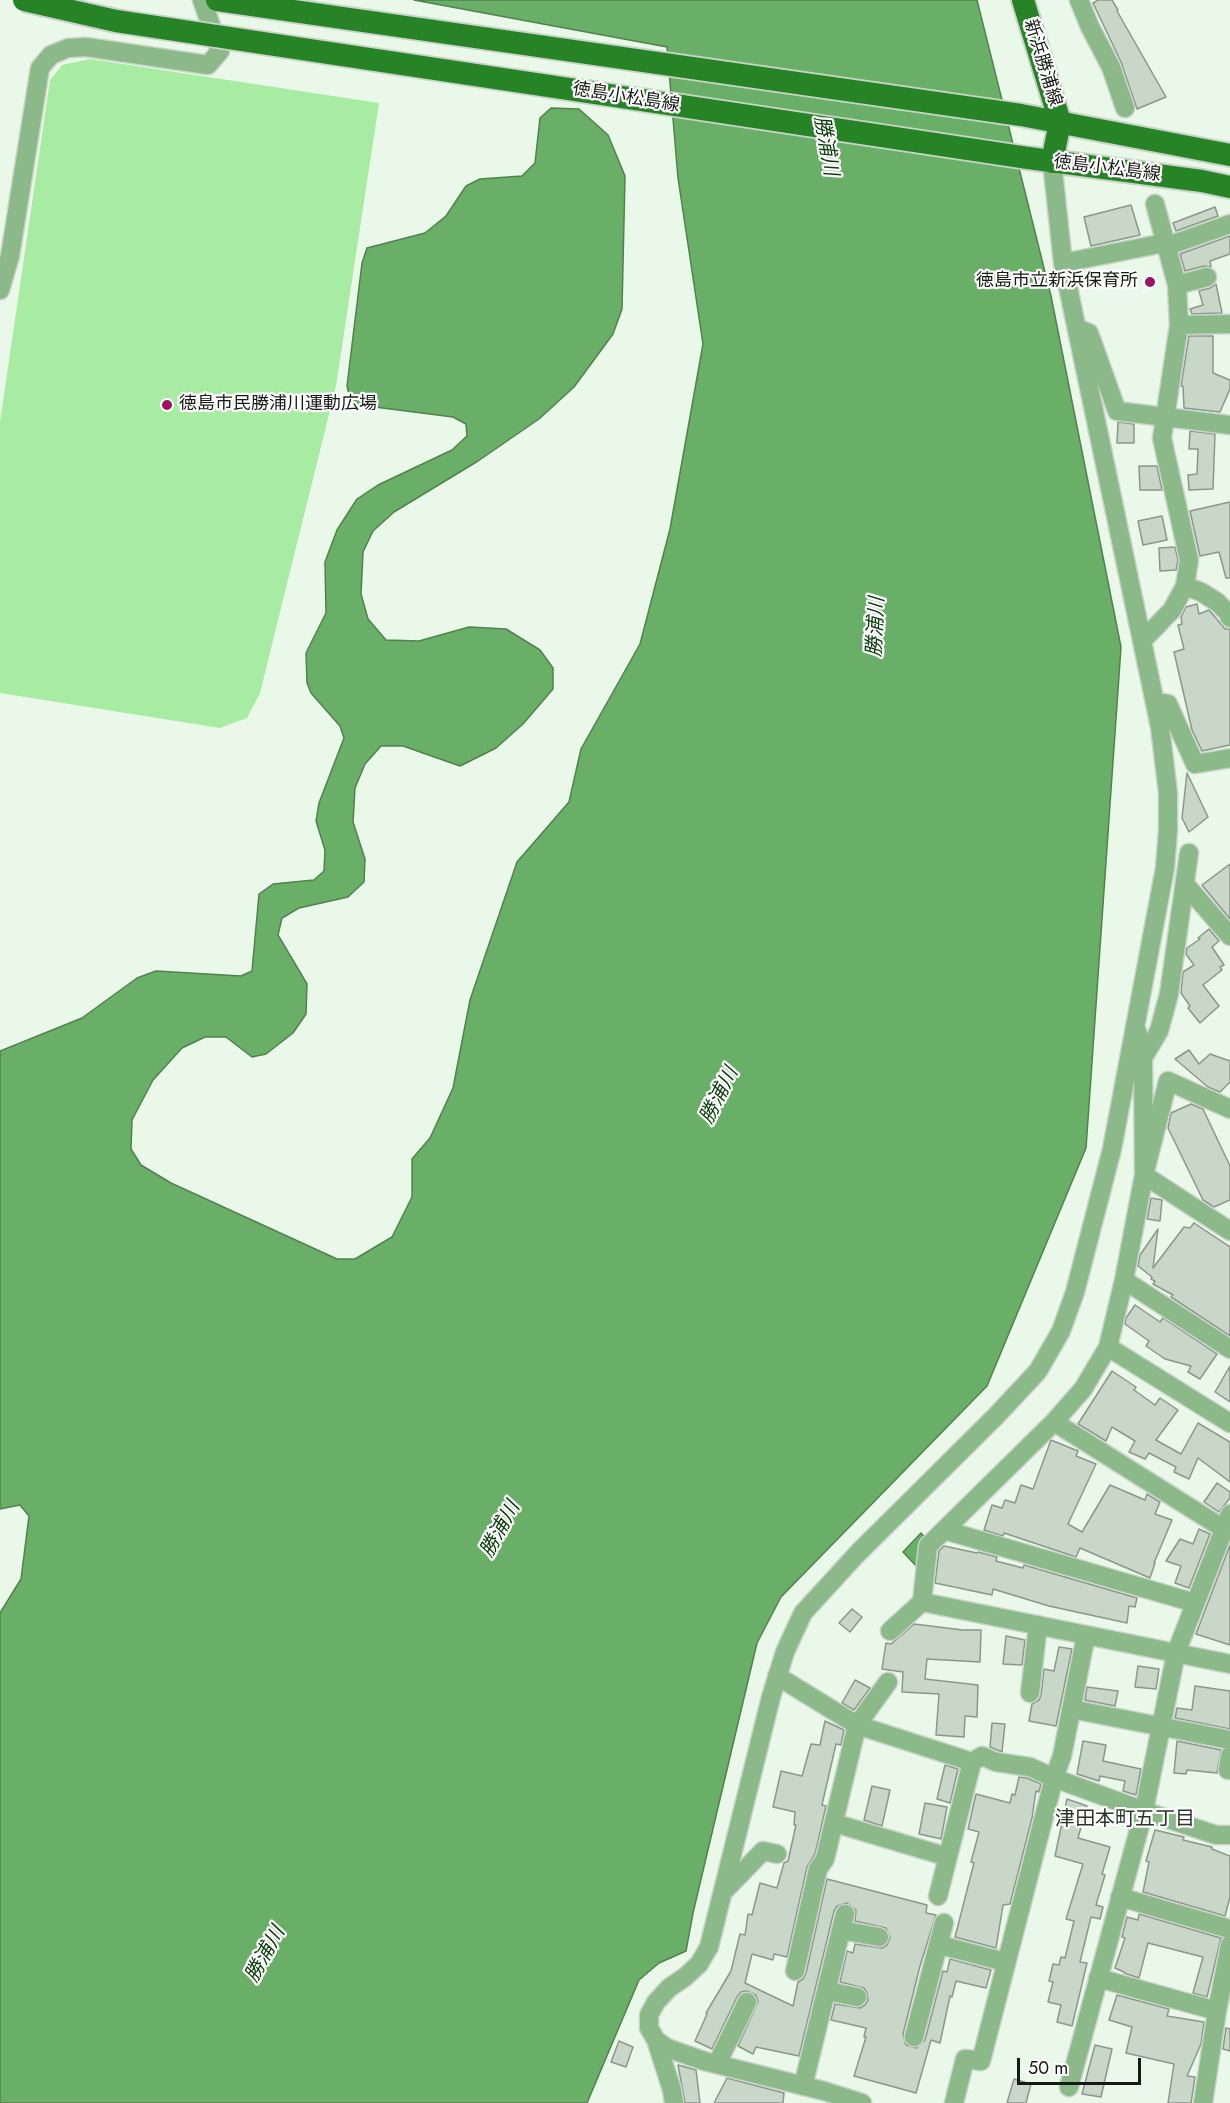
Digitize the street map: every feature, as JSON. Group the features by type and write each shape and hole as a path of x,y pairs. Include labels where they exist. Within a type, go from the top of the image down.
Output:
{"main road":[{"name":"徳島小松島線","path":"24,0 116,21 1052,162 1202,181 1230,187"},
{"name":"徳島小松島線","path":"217,0 1021,115 1230,155"},
{"name":"新浜勝浦線","path":"1023,0 1060,122 1052,162"}],"street":[{"path":"0,290 10,256 40,68 51,55 68,48 86,47 208,65 220,51 202,0"},
{"path":"1079,0 1111,67 1125,108"},
{"path":"674,2103 656,2040 649,2028 649,2015 656,2002 669,1988 699,1964 709,1947 785,1652 803,1613 857,1554 1038,1371 1061,1331 1075,1292 1112,1149 1165,868 1168,793 1160,727 1063,263 1052,162"},
{"path":"1142,641 1172,610 1185,586 1189,560 1162,438 1179,325 1176,285 1155,204"},
{"path":"1063,263 1164,245 1230,224"},
{"path":"1176,285 1207,277"},
{"path":"1179,325 1230,324"},
{"path":"1077,328 1089,333 1117,411 1230,425"},
{"path":"1185,586 1217,602 1230,618"},
{"path":"1155,702 1168,704 1195,764 1230,758"},
{"path":"1143,1059 1159,1031 1169,994 1189,853"},
{"path":"1185,884 1230,936"},
{"path":"1136,1023 1143,1059 1144,1175"},
{"path":"890,1631 922,1602 928,1546 1054,1422 1083,1389 1108,1347 1124,1280 1144,1175 1168,1081 1227,1102"},
{"path":"1144,1175 1230,1231"},
{"path":"1124,1280 1230,1349"},
{"path":"1108,1347 1230,1423"},
{"path":"1054,1422 1226,1530 1194,1603 1176,1653 1144,1811 1069,2087"},
{"path":"944,1530 1194,1603"},
{"path":"922,1602 1230,1664"},
{"path":"1030,1693 1038,1625"},
{"path":"954,2103 965,2059 981,2061 1005,1962 1062,1755 1086,1635"},
{"path":"777,1676 857,1725 972,1762"},
{"path":"795,1971 818,1869 825,1859 857,1725 888,1682"},
{"path":"1071,1709 1230,1740"},
{"path":"938,1896 972,1762 982,1756 1030,1767 1144,1811 1216,1835 1230,1835"},
{"path":"834,1823 948,1857"},
{"path":"723,1892 763,1851 777,1854"},
{"path":"1120,1898 1230,1929"},
{"path":"803,2086 843,1922 879,1937"},
{"path":"914,2037 944,1923"},
{"path":"940,1945 1005,1962"},
{"path":"1203,2103 1230,1945"},
{"path":"1098,1978 1217,2011"},
{"path":"827,1990 856,1997"},
{"path":"717,2064 747,2002"},
{"path":"656,2040 667,2048 717,2064 803,2086 824,2097 862,2103"}],"shaded area":[{"name":"徳島市民勝浦川運動広場","path":"90,59 379,103 336,386 260,693 247,718 220,728 0,693 0,422 50,80 62,65"}],"water":[{"name":"勝浦川","path":"414,0 977,0 1051,296 1121,647 1086,1148 987,1386 781,1597 757,1643 686,1951 659,1963 639,1980 587,2103 0,2103 0,1613 21,1579 29,1516 20,1505 0,1509 0,1051 82,1018 137,978 156,971 241,976 252,971 259,894 273,884 314,880 324,871 325,850 316,821 319,803 344,738 340,726 311,693 307,683 306,653 326,613 325,562 337,530 357,499 378,485 452,450 467,436 466,424 453,417 359,405 350,398 347,386 362,263 367,248 425,233 446,216 466,186 480,179 522,176 535,163 540,118 551,108 579,109 608,135 625,176 622,309 613,334 574,387 539,419 478,461 394,512 373,531 363,552 361,594 368,619 386,640 419,641 469,627 506,629 540,650 553,668 553,689 523,724 496,748 460,766 403,746 381,746 365,764 355,788 353,822 365,859 364,882 348,897 299,908 282,918 278,935 307,984 306,1014 293,1033 266,1054 252,1057 226,1037 205,1037 182,1048 153,1080 132,1120 131,1149 141,1165 171,1183 337,1259 355,1259 392,1237 412,1197 412,1159 430,1138 453,1088 470,1000 517,862 569,802 581,749 640,644 670,529 703,344 678,178 667,47"},
{"path":"921,1533 927,1540 920,1570 903,1552"}],"building":[{"path":"1098,0 1112,0 1166,97 1137,109 1121,62 1093,3"},
{"path":"1131,205 1140,235 1091,246 1084,217"},
{"path":"1215,207 1218,216 1176,231 1173,223"},
{"path":"1230,236 1230,254 1210,261 1211,267 1204,266 1185,271 1180,254"},
{"path":"1216,284 1222,313 1192,314 1190,309 1203,305 1199,291"},
{"path":"1189,336 1213,336 1213,373 1230,380 1230,389 1220,412 1184,408 1183,386 1181,386"},
{"path":"1118,422 1134,424 1134,443 1117,443"},
{"path":"1190,431 1215,434 1213,489 1189,490 1188,475 1197,474 1198,449 1189,449"},
{"path":"1139,466 1157,466 1162,490 1140,490"},
{"path":"1230,502 1230,578 1226,578 1219,552 1200,556 1190,511"},
{"path":"1162,516 1167,540 1143,545 1138,521"},
{"path":"1175,547 1178,560 1176,570 1160,571 1159,548"},
{"path":"1197,604 1199,614 1209,610 1225,629 1230,629 1230,745 1202,751 1192,730 1174,652 1184,649 1178,625 1182,624 1181,617 1186,607"},
{"path":"1187,773 1208,817 1189,832 1182,818"},
{"path":"1230,864 1230,919 1202,885"},
{"path":"1209,929 1219,941 1212,947 1224,965 1220,967 1222,970 1203,985 1219,1006 1200,1023 1188,1008 1190,1006 1181,993 1183,972 1194,965 1186,954 1187,948"},
{"path":"1189,1050 1199,1064 1210,1054 1230,1061 1230,1082 1220,1092 1208,1087 1175,1059"},
{"path":"1191,1104 1203,1109 1230,1166 1230,1200 1214,1207 1203,1200 1168,1128 1171,1113"},
{"path":"1151,1198 1162,1200 1160,1221 1147,1219"},
{"path":"1194,1223 1230,1247 1230,1336 1171,1297 1173,1295 1153,1284 1155,1281 1151,1279 1152,1277 1138,1266 1140,1255 1158,1229 1153,1268 1184,1227 1190,1228"},
{"path":"1135,1305 1160,1322 1163,1318 1217,1354 1200,1379 1188,1372 1191,1366 1165,1359 1146,1346 1149,1341 1125,1324 1126,1318"},
{"path":"1230,1366 1230,1402 1215,1392"},
{"path":"1112,1371 1136,1387 1134,1390 1155,1405 1160,1398 1178,1410 1156,1440 1181,1454 1198,1423 1230,1442 1230,1482 1198,1458 1189,1479 1174,1472 1176,1467 1149,1453 1145,1459 1129,1452 1135,1441 1112,1427 1106,1441 1078,1424"},
{"path":"1051,1440 1078,1451 1076,1456 1096,1464 1068,1524 1082,1532 1110,1485 1145,1500 1147,1494 1160,1502 1155,1514 1172,1520 1150,1578 1080,1548 1076,1557 1004,1533 1003,1536 984,1530 992,1505 1002,1508 1005,1500 1015,1503 1021,1485 1033,1489"},
{"path":"1217,1483 1230,1492 1230,1498 1219,1512 1204,1502"},
{"path":"1199,1529 1210,1534 1189,1588 1175,1583 1181,1566 1166,1561 1180,1539 1193,1544"},
{"path":"1230,1545 1230,1645 1196,1634"},
{"path":"944,1546 997,1557 996,1561 1023,1568 1024,1565 1137,1598 1135,1607 1129,1606 1127,1623 1049,1606 993,1589 992,1595 935,1583 939,1551"},
{"path":"852,1609 862,1617 850,1632 839,1623"},
{"path":"914,1624 981,1630 980,1662 927,1659 925,1679 978,1685 977,1717 965,1716 964,1737 936,1735 939,1694 902,1692 903,1672 882,1669 886,1643 891,1644"},
{"path":"1006,1636 1025,1640 1022,1665 1003,1664"},
{"path":"1059,1647 1072,1649 1056,1726 1029,1721 1032,1704 1039,1700 1041,1695 1044,1669 1054,1671"},
{"path":"1138,1666 1159,1669 1156,1689 1135,1687"},
{"path":"855,1680 870,1688 854,1710 842,1703"},
{"path":"1195,1686 1230,1691 1230,1729 1175,1718 1177,1708 1192,1710"},
{"path":"1087,1687 1118,1691 1115,1706 1085,1700"},
{"path":"825,1721 844,1730 841,1745 836,1744 822,1805 826,1806 815,1854 807,1867 787,1957 774,1954 773,1960 752,1954 745,1983 793,2006 798,1982 806,1973 827,1879 927,1905 926,1913 936,1915 903,2034 906,2045 916,2048 925,2040 943,1971 947,1972 950,1959 991,1970 986,1988 956,1981 952,1997 950,1996 940,2043 931,2040 916,2093 854,2076 866,2037 864,2037 866,2028 831,2020 835,2004 860,2008 868,2000 864,1988 840,1982 847,1951 853,1953 855,1944 882,1948 887,1945 890,1938 886,1928 855,1921 856,1910 847,1903 837,1906 834,1911 799,2056 756,2047 753,2054 738,2046 758,2002 756,1995 747,1991 741,1992 737,1997 712,2049 695,2041 706,2013 731,1971 740,1934 745,1935 748,1914 752,1915 760,1883 777,1888 784,1863 788,1861 796,1825 794,1825 795,1812 773,1807 781,1771 802,1776 811,1744 820,1745"},
{"path":"992,1723 1005,1724 1002,1752 990,1747"},
{"path":"1083,1741 1106,1745 1103,1761 1141,1769 1136,1795 1123,1791 1125,1781 1100,1776 1099,1781 1077,1774"},
{"path":"1177,1741 1221,1750 1217,1773 1187,1770 1186,1774 1174,1773"},
{"path":"945,1765 958,1769 950,1803 937,1799"},
{"path":"1019,1777 1041,1784 1039,1792 1036,1791 1032,1818 1010,1904 1003,1905 996,1948 955,1937 974,1863 971,1862 979,1832 968,1829 976,1794 1010,1803 1012,1794 1015,1795"},
{"path":"872,1786 890,1790 882,1826 864,1820"},
{"path":"1067,1799 1087,1806 1078,1838 1110,1847 1096,1905 1103,1907 1100,1919 1091,1917 1080,1962 1087,1963 1072,2026 1057,2022 1061,2005 1048,2002 1053,1982 1049,1981 1053,1964 1059,1965 1061,1957 1065,1958 1074,1921 1066,1919 1083,1864 1055,1856"},
{"path":"925,1803 947,1807 941,1839 919,1834"},
{"path":"1155,1830 1184,1837 1183,1840 1212,1847 1230,1856 1230,1897 1225,1916 1143,1892 1149,1862 1146,1861"},
{"path":"1139,1914 1221,1938 1207,1997 1193,1993 1203,1957 1148,1943 1139,1978 1115,1968 1125,1938 1122,1937 1127,1917 1138,1920"},
{"path":"1117,1995 1169,2009 1167,2016 1204,2022 1201,2044 1187,2076 1195,2077 1191,2103 1168,2103 1174,2064 1126,2053 1132,2027 1109,2020"},
{"path":"1226,2028 1230,2029 1230,2051 1223,2049"},
{"path":"619,2041 633,2047 626,2067 611,2062"},
{"path":"1095,2045 1112,2049 1101,2097 1082,2094"},
{"path":"678,2065 696,2070 700,2103 685,2103"},
{"path":"727,2078 784,2093 783,2103 714,2103"},
{"path":"1014,2079 1031,2084 1026,2103 1007,2103"}],"place":[{"name":"徳島市立新浜保育所","path":"1150,282"},
{"name":"徳島市民勝浦川運動広場","path":"167,405"}],"district":[{"name":"津田本町五丁目","path":"1125,1820"}]}
